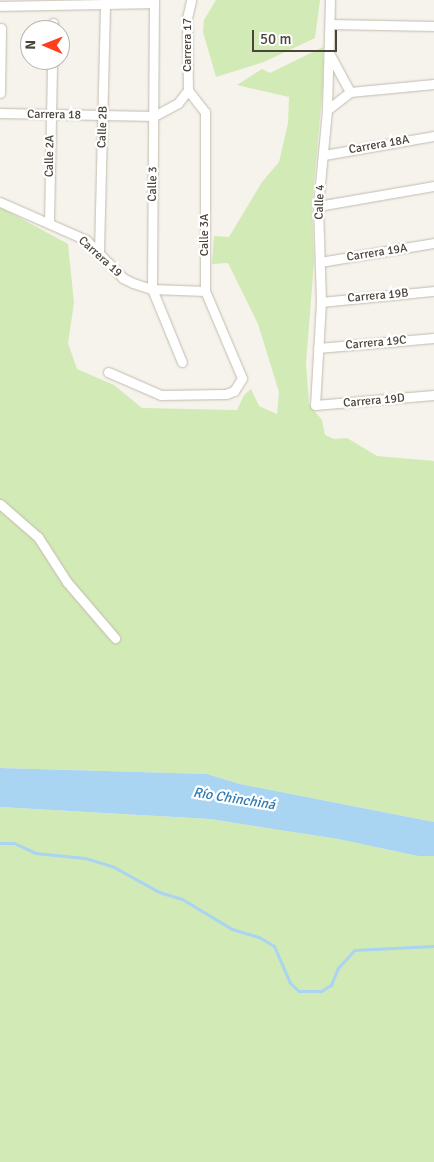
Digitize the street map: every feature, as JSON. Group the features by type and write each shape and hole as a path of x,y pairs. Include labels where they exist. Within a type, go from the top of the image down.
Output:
{"street":[{"name":"Carrera 17","path":"188,90 187,18 191,0"},
{"name":"Calle 4","path":"315,405 322,302 318,206 327,110 330,0"},
{"path":"1,4 154,2"},
{"name":"Calle 3","path":"154,2 152,290 182,362"},
{"name":"Calle 2B","path":"99,252 105,3"},
{"path":"330,24 434,26"},
{"path":"0,92 1,28"},
{"path":"330,55 350,92"},
{"name":"Calle 2A","path":"49,222 52,70"},
{"path":"327,110 350,92 434,84"},
{"path":"154,116 178,102 188,90"},
{"name":"Calle 3A","path":"108,372 161,395 226,394 234,391 242,378 205,291 205,112 188,90"},
{"name":"Carrera 18","path":"0,113 50,116 154,116"},
{"name":"Carrera 18A","path":"324,154 434,136"},
{"path":"318,206 434,186"},
{"name":"Carrera 19","path":"0,202 71,231 99,252 123,278 152,290 205,291"},
{"name":"Carrera 19A","path":"320,262 434,243"},
{"name":"Carrera 19B","path":"322,302 434,291"},
{"name":"Carrera 19C","path":"318,348 434,338"},
{"name":"Carrera 19D","path":"315,405 434,395"},
{"path":"0,504 38,537 67,582 115,638"}],"green space":[{"path":"216,0 320,0 315,38 264,62 216,77 203,32 204,20"},
{"path":"323,47 323,84 312,206 314,262 306,363 309,404 322,420 325,435 334,439 347,438 377,456 434,461 434,822 240,784 207,774 0,768 0,207 68,244 74,303 68,343 77,369 114,385 142,408 237,410 244,395 251,389 259,406 277,414 279,392 258,324 228,263 212,264 214,236 229,237 262,182 279,162 288,123 289,97 237,85 262,69 270,73"},
{"path":"0,807 210,819 338,839 418,856 434,856 434,1162 0,1162"}],"water":[{"name":"Río Chinchiná","path":"0,768 207,774 240,784 434,822 434,856 418,856 338,839 210,819 0,807"}],"waterway":[{"path":"0,843 14,843 35,853 85,858 112,866 159,892 182,899 232,929 259,937 274,946 290,983 299,991 321,991 331,985 338,968 354,950 434,946"}]}
